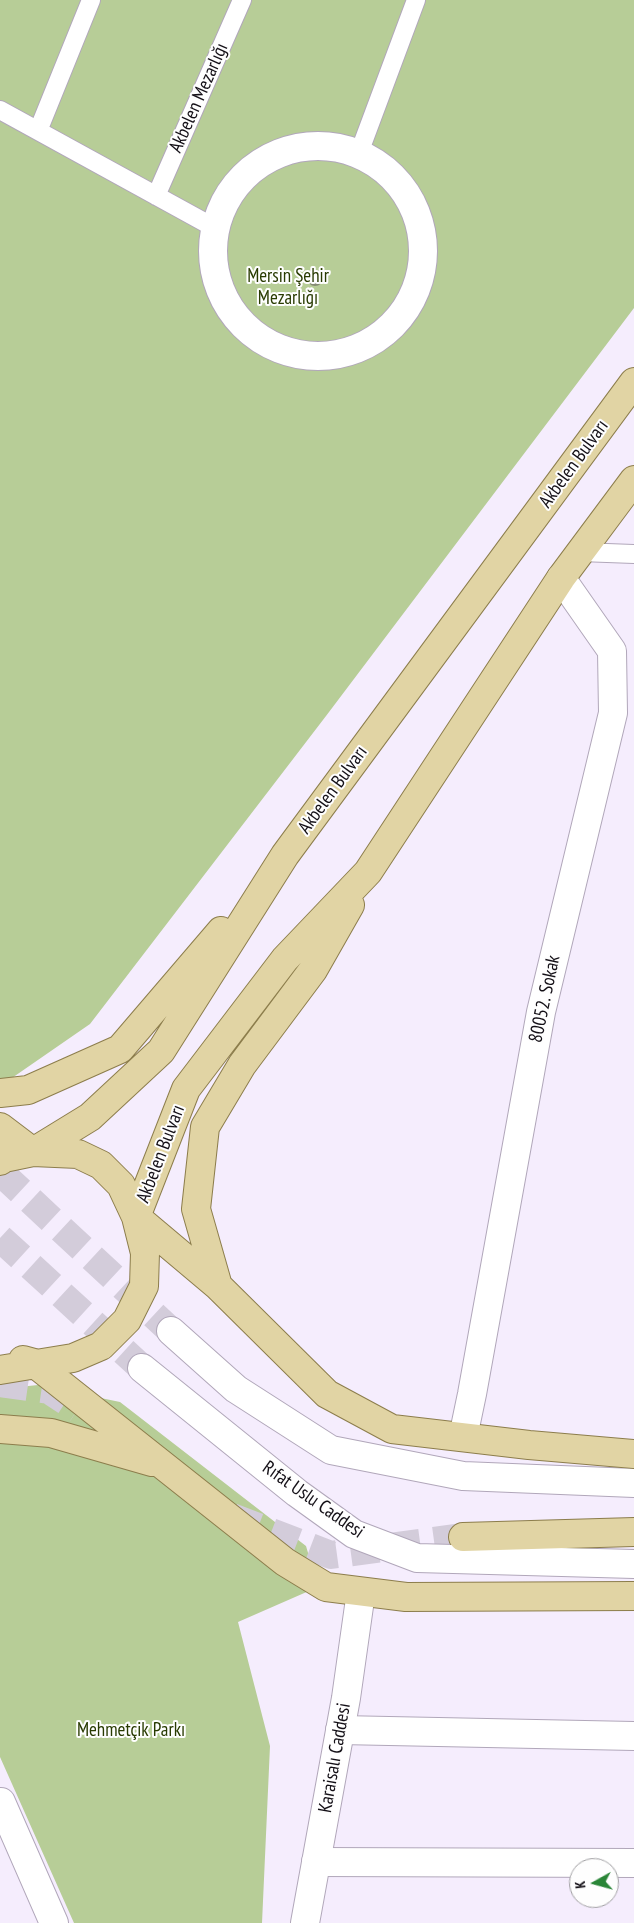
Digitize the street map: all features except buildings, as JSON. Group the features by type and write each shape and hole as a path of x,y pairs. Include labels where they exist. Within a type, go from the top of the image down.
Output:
{"main road":[{"name":"Akbelen Bulvarı","path":"2,1160 33,1152 90,1117 161,1051 285,855 634,382"},
{"name":"Akbelen Bulvarı","path":"34,1363 73,1358 101,1346 127,1320 144,1286 145,1253 136,1217 186,1089 285,959 368,872 561,578 634,480"},
{"path":"0,1093 28,1090 120,1049 285,855"},
{"path":"218,1286 196,1209 204,1127 242,1066 313,970 368,872"},
{"path":"0,1126 33,1152 78,1154 100,1165 121,1185 136,1217 218,1286 327,1394 392,1429 634,1454"},
{"path":"0,1352 34,1363 285,1562 326,1587 406,1597 634,1596"},
{"path":"0,1370 34,1363"},
{"path":"0,1429 51,1433 165,1466"},
{"path":"463,1537 634,1532"}],"street":[{"path":"322,145 359,153 387,171 409,196 422,227 424,261 416,293 397,322 372,343 341,356 307,357 275,348 247,330 224,300 213,265 215,228 229,194 254,167 286,150 322,145"},
{"name":"80052. Sokak","path":"462,1437 472,1394 541,1012 613,713 612,651 561,578"},
{"path":"171,1331 236,1389 332,1450 463,1476 634,1482"},
{"name":"Rıfat Uslu Caddesi","path":"142,1368 297,1493 354,1534 416,1558 634,1564"},
{"name":"Karaisalı Caddesi","path":"305,1923 340,1730 361,1592"},
{"path":"340,1730 634,1736"},
{"path":"0,1802 54,1923"},
{"path":"316,1862 634,1863"}],"lane":[{"path":"38,131 92,0"},
{"name":"Akbelen Mezarlığı","path":"156,196 242,0"},
{"path":"359,153 416,0"},
{"path":"0,110 215,228"},
{"path":"580,552 634,554"}],"green space":[{"name":"Mersin Şehir Mezarlığı","path":"0,0 634,0 634,308 326,716 90,1024 9,1080 0,1079"},
{"name":"Mehmetçik Parkı","path":"38,1385 120,1402 306,1546 318,1587 238,1622 270,1746 262,1923 74,1923 0,1757 0,1389"}],"tunnel":[{"path":"0,1172 171,1331"},
{"path":"0,1238 142,1368"},
{"path":"0,1383 49,1390 78,1409"},
{"path":"232,1517 331,1555 463,1537"}]}
